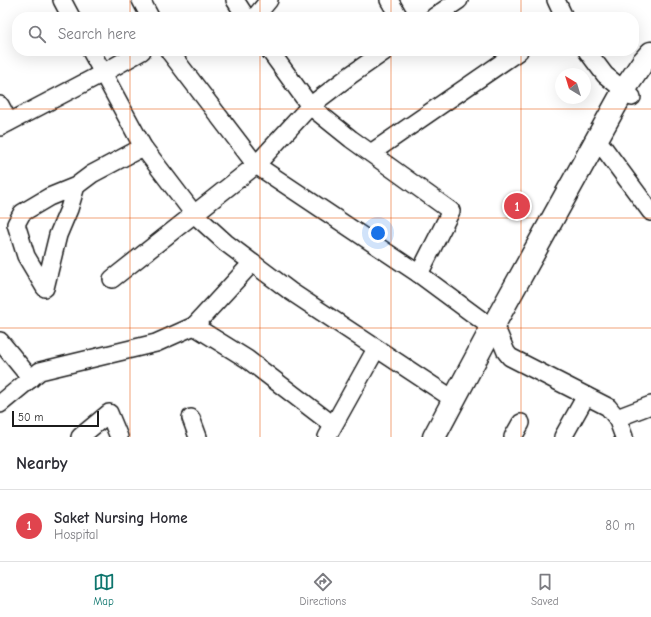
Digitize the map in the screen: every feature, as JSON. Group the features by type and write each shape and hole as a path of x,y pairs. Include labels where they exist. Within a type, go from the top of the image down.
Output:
{"main road":[{"path":"434,437 453,399 496,332 603,147 643,62 651,52"},
{"path":"447,437 496,332 628,94 651,71"}],"street":[{"path":"62,0 68,12"},
{"path":"141,0 147,12"},
{"path":"235,0 243,12"},
{"path":"259,12 269,0"},
{"path":"389,0 396,12"},
{"path":"441,12 459,0"},
{"path":"556,0 562,12"},
{"path":"94,56 143,147 194,214 226,243 290,291 453,399"},
{"path":"0,105 5,124 133,56"},
{"path":"173,56 256,165 419,274 496,332 510,357 608,407 617,418 624,437"},
{"path":"274,56 310,106 370,153 451,211 419,274"},
{"path":"112,279 256,165 310,106 378,56"},
{"path":"370,153 512,56"},
{"path":"591,56 605,75 628,94"},
{"path":"76,186 69,209 58,235 45,288 26,256 16,224 22,213 49,197 76,186 92,174 143,147"},
{"path":"603,147 651,212"},
{"path":"0,404 40,371 156,343 194,326 252,263"},
{"path":"194,326 247,360 330,431 376,349"},
{"path":"0,341 30,379"},
{"path":"563,437 586,396"},
{"path":"617,418 651,405"},
{"path":"80,437 109,413 119,437"},
{"path":"191,418 198,437"}],"place":[{"name":"Saket Nursing Home","path":"517,206"}]}
